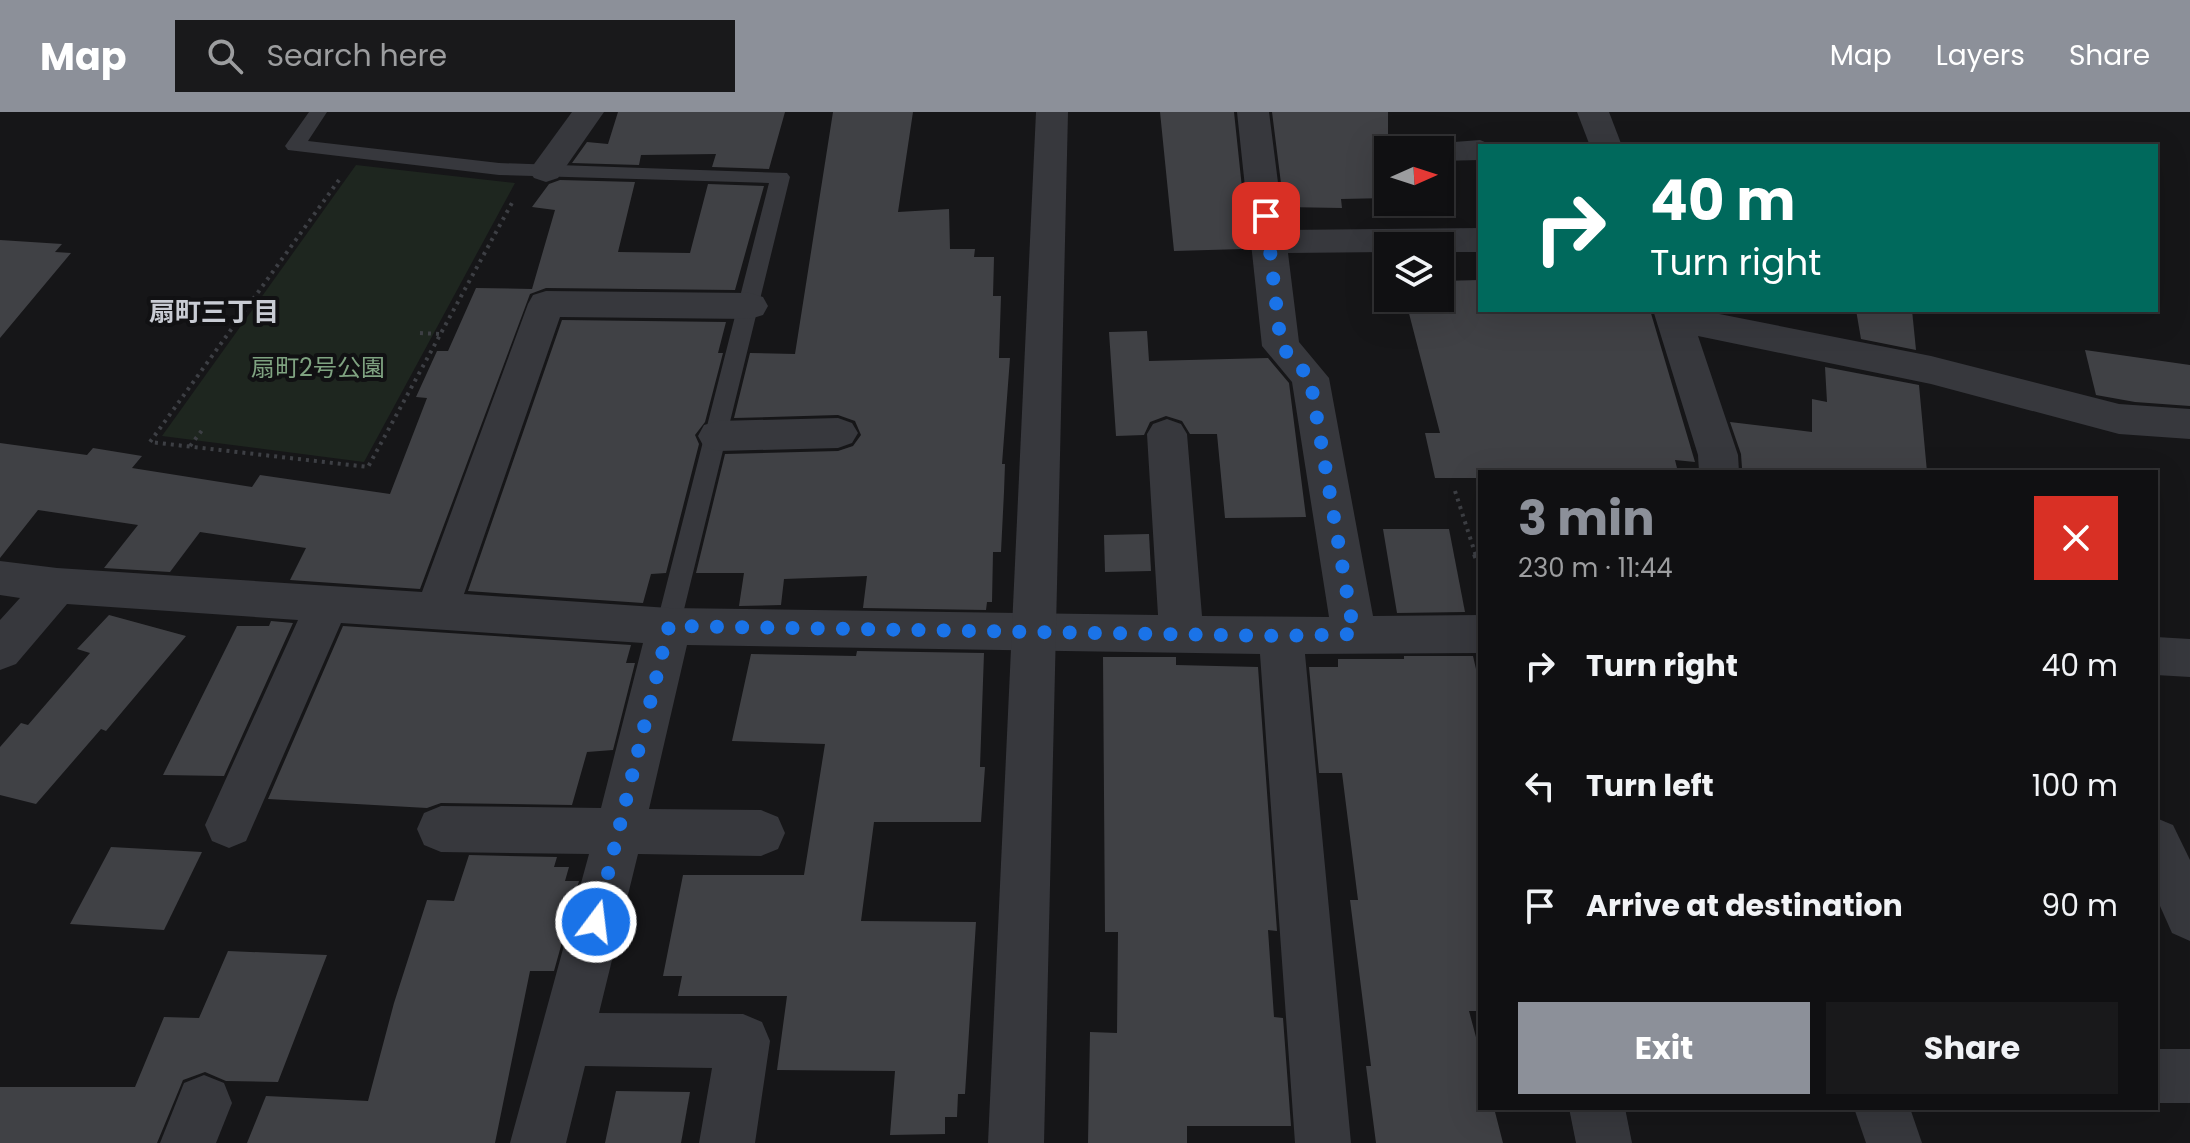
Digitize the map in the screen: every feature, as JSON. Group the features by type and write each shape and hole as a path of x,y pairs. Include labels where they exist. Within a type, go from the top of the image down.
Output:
{"street":[{"path":"538,171 588,112"},
{"path":"1016,1143 1052,112"},
{"path":"1253,112 1281,346 1310,378 1354,634"},
{"path":"1593,112 1605,144"},
{"path":"1454,151 1478,150"},
{"path":"1269,242 1478,240"},
{"path":"437,609 546,304 750,306"},
{"path":"1719,470 1718,455 1673,314 1931,370 2119,419 2190,424"},
{"path":"718,436 838,433"},
{"path":"1167,434 1181,635"},
{"path":"0,578 57,586 669,626 1281,636 1478,634"},
{"path":"0,651 57,586"},
{"path":"229,825 328,602"},
{"path":"538,1143 619,834 669,626"},
{"path":"1281,636 1323,1143"},
{"path":"2158,656 2190,658"},
{"path":"441,829 619,834 761,833"},
{"path":"2158,845 2190,916"},
{"path":"565,1039 743,1041 727,1143"},
{"path":"2158,1076 2190,1076"},
{"path":"1597,1110 1604,1143"},
{"path":"1883,1110 1894,1143"}],"lane":[{"path":"318,112 295,146 538,171 780,177 669,626"}],"path":[{"path":"358,153 150,442 368,467 440,334 538,171"},
{"path":"420,333 440,334"},
{"path":"189,447 203,429"},
{"path":"1455,491 1478,562"}],"green space":[{"name":"扇町2号公園","path":"356,165 515,183 364,462 162,436"}],"building":[{"path":"618,112 785,112 769,169 712,167 716,154 641,155 639,165 572,163 587,142 608,144"},
{"path":"833,112 913,112 898,212 949,209 950,249 975,249 974,257 994,257 993,296 1001,296 999,358 1010,358 1002,464 1005,464 1001,552 993,552 992,602 987,602 986,610 863,608 867,576 784,579 781,605 739,606 744,573 696,573 725,454 838,451 853,446 861,435 855,421 838,415 734,418 750,353 795,354"},
{"path":"1160,112 1234,112 1244,207 1236,207 1243,249 1174,251"},
{"path":"1272,112 1388,112 1388,136 1374,136 1374,198 1341,199 1342,208 1284,207"},
{"path":"560,180 635,182 618,252 690,253 708,184 764,186 735,290 546,288 530,294 420,589 290,580 306,548 200,532 170,572 104,568 138,525 38,510 0,558 0,443 87,455 93,448 142,456 132,468 252,487 260,475 390,494 427,398 416,397 437,351 448,351 476,288 532,289 555,210 532,207 549,184"},
{"path":"0,240 62,244 55,252 71,253 0,338"},
{"path":"1478,280 1478,312 1651,312 1695,462 1675,460 1678,470 1478,470 1478,478 1435,478 1425,433 1440,433 1409,312 1454,312 1454,281"},
{"path":"1856,312 1912,312 1916,350 1861,339"},
{"path":"562,320 726,322 718,353 723,353 705,422 695,435 699,444 666,573 651,574 643,603 468,591"},
{"path":"1147,331 1149,361 1268,358 1289,383 1306,517 1225,518 1217,434 1190,434 1182,421 1166,416 1150,422 1144,435 1116,436 1109,332"},
{"path":"2085,350 2190,365 2190,406 2135,402 2096,395"},
{"path":"1825,367 1919,385 1927,470 1742,468 1741,454 1730,422 1812,432 1812,399 1827,402"},
{"path":"1383,529 1449,529 1465,612 1397,613"},
{"path":"1149,534 1151,571 1105,572 1104,535"},
{"path":"109,615 186,636 106,731 101,729 36,804 0,795 0,747 21,723 28,725 90,653 77,649"},
{"path":"271,621 293,623 224,776 163,775 237,626 269,626"},
{"path":"343,626 631,645 626,663 635,663 613,750 587,752 572,805 441,803 427,808 268,799"},
{"path":"857,651 984,653 980,767 985,767 981,822 874,822 861,921 976,922 965,1094 958,1094 957,1117 945,1117 945,1134 890,1135 895,1071 777,1070 787,996 678,996 682,976 663,976 683,875 804,875 825,744 732,741 751,654 856,656"},
{"path":"1404,656 1473,656 1478,669 1478,1011 1469,1011 1478,1045 1478,1110 1495,1110 1503,1143 1376,1143 1366,1066 1371,1066 1350,900 1358,900 1342,773 1319,773 1309,667 1338,667 1338,659 1404,659"},
{"path":"1103,657 1176,657 1176,665 1258,667 1277,931 1268,930 1274,1017 1283,1018 1291,1126 1187,1126 1187,1143 1088,1143 1090,1032 1117,1033 1118,932 1105,932"},
{"path":"111,847 202,852 164,930 70,924"},
{"path":"469,855 557,857 554,867 569,867 565,881 579,881 554,971 530,971 495,1143 247,1143 266,1096 368,1101 394,1003 427,900 454,901"},
{"path":"228,951 327,955 278,1082 226,1081 205,1072 183,1080 157,1143 0,1143 0,1087 135,1087 164,1017 199,1018"},
{"path":"616,1091 690,1092 681,1143 605,1143"}],"district":[{"name":"扇町三丁目","path":"214,312"}],"route":[{"path":"596,922 669,626 1281,636 1354,634 1310,378 1281,346 1266,216"}]}
